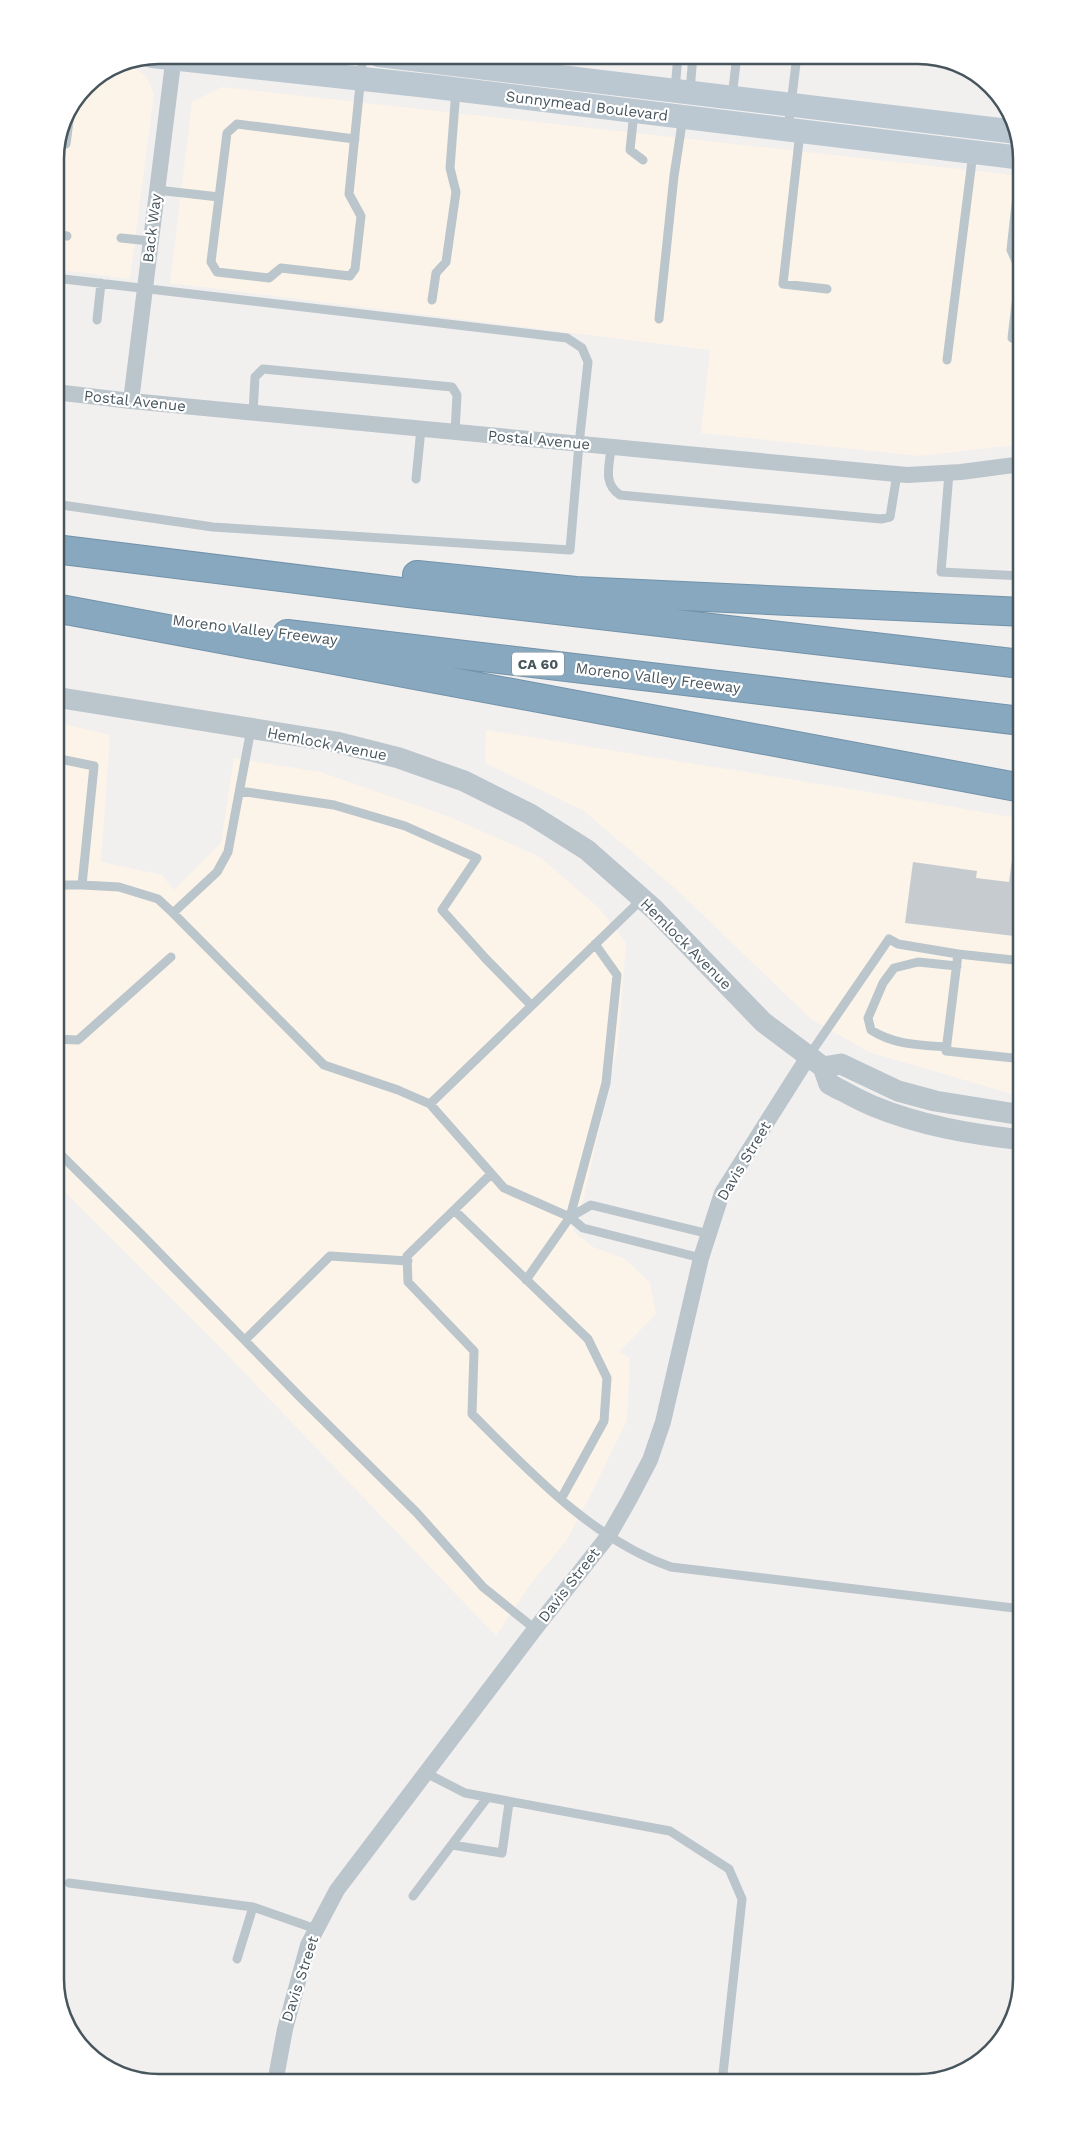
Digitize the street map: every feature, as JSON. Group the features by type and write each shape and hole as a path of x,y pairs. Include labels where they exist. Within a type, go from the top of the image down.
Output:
{"highway":[{"path":"64,549 404,574 576,591 1013,612"},
{"path":"64,549 408,593 1013,663"},
{"name":"Moreno Valley Freeway","path":"64,608 1013,720"},
{"path":"64,609 1013,786"}],"main road":[{"name":"Sunnymead Boulevard","path":"308,64 430,70 476,77 634,112 683,117 798,118 1009,131"},
{"name":"Sunnymead Boulevard","path":"410,64 430,70 476,77 682,91 732,97 798,118 973,152 1013,157"}],"street":[{"name":"Back Way","path":"131,401 157,190 165,64"},
{"name":"Postal Avenue","path":"64,393 252,413 897,474 949,473 1013,465"},
{"name":"Hemlock Avenue","path":"64,698 336,742 399,758 464,781 530,814 587,850 642,899 763,1022 816,1062 829,1084 872,1106 954,1131 1013,1139"},
{"path":"816,1062 841,1064 898,1091 934,1101 1013,1114"},
{"name":"Davis Street","path":"277,2074 285,2029 308,1946 337,1890 535,1628 609,1536 650,1460 663,1422 701,1258 722,1193 816,1062"}],"lane":[{"path":"679,64 682,91"},
{"path":"682,91 690,64"},
{"path":"732,97 736,64"},
{"path":"797,64 798,118 783,284 828,289"},
{"path":"356,139 237,124 227,133 211,262 217,272 269,278 281,268 350,276 355,269 361,216 350,194 356,139 361,67"},
{"path":"432,300 436,273 446,262 456,192 450,168 476,77"},
{"path":"634,112 630,150 643,160"},
{"path":"659,319 674,176 683,117"},
{"path":"947,360 973,152"},
{"path":"157,190 219,197"},
{"path":"1013,233 1011,250 1013,254"},
{"path":"121,238 150,241"},
{"path":"64,279 567,338 582,348 588,362 570,550 214,527 64,505"},
{"path":"97,320 101,283"},
{"path":"1012,338 1013,330"},
{"path":"252,413 255,378 263,369 452,387 457,395 455,432"},
{"path":"416,479 421,429"},
{"path":"611,447 608,481 611,489 629,496 881,519 890,516 893,508 897,474"},
{"path":"949,473 940,572 1013,576"},
{"path":"173,913 217,872 228,852 251,729"},
{"path":"64,760 94,766 82,885"},
{"path":"240,791 342,808 405,826 477,858 442,910 486,959 532,1005"},
{"path":"64,885 119,887 158,899 324,1064 398,1090 430,1104 504,1188 570,1217 583,1228 701,1258"},
{"path":"430,1104 642,899"},
{"path":"816,1062 889,939 898,944 958,954 1013,960"},
{"path":"526,1280 570,1217 606,1082 617,975 595,944"},
{"path":"958,954 946,1051 1013,1059"},
{"path":"64,1039 78,1040 171,957"},
{"path":"947,1047 909,1044 884,1038 871,1030 868,1018 883,983 894,968 918,962 957,966"},
{"path":"64,1158 140,1232 417,1513 483,1587 535,1628"},
{"path":"492,1174 407,1256 408,1282 474,1351 472,1414 543,1485 609,1536 634,1552 671,1567 1013,1608"},
{"path":"570,1217 591,1205 709,1234"},
{"path":"454,1210 588,1339 607,1378 604,1420 561,1499"},
{"path":"245,1340 330,1256 408,1261"},
{"path":"426,1773 466,1793 487,1798 670,1831 729,1869 742,1899 723,2074"},
{"path":"413,1896 487,1798"},
{"path":"452,1845 502,1853 509,1802"},
{"path":"68,1883 253,1907 316,1929"},
{"path":"237,1959 253,1907"}],"shaded area":[{"path":"130,68 136,69 147,78 154,94 130,279 64,270 64,152 67,134 76,111 87,96 111,76"},
{"path":"222,87 1013,175 1013,445 920,456 701,433 710,350 170,283 192,102"},
{"path":"64,724 110,735 101,862 162,875 174,890 221,843 234,758 320,772 450,817 540,857 599,908 626,943 618,1045 584,1197 573,1231 593,1247 625,1259 650,1283 656,1314 619,1352 630,1358 627,1420 592,1492 566,1541 530,1585 496,1636 219,1346 64,1191"},
{"path":"486,730 1013,817 1013,1094 869,1052 811,1019 677,890 584,811 485,763"}],"building":[{"path":"1013,852 1013,936 905,923 913,862 977,871 976,878 1009,882"}]}
